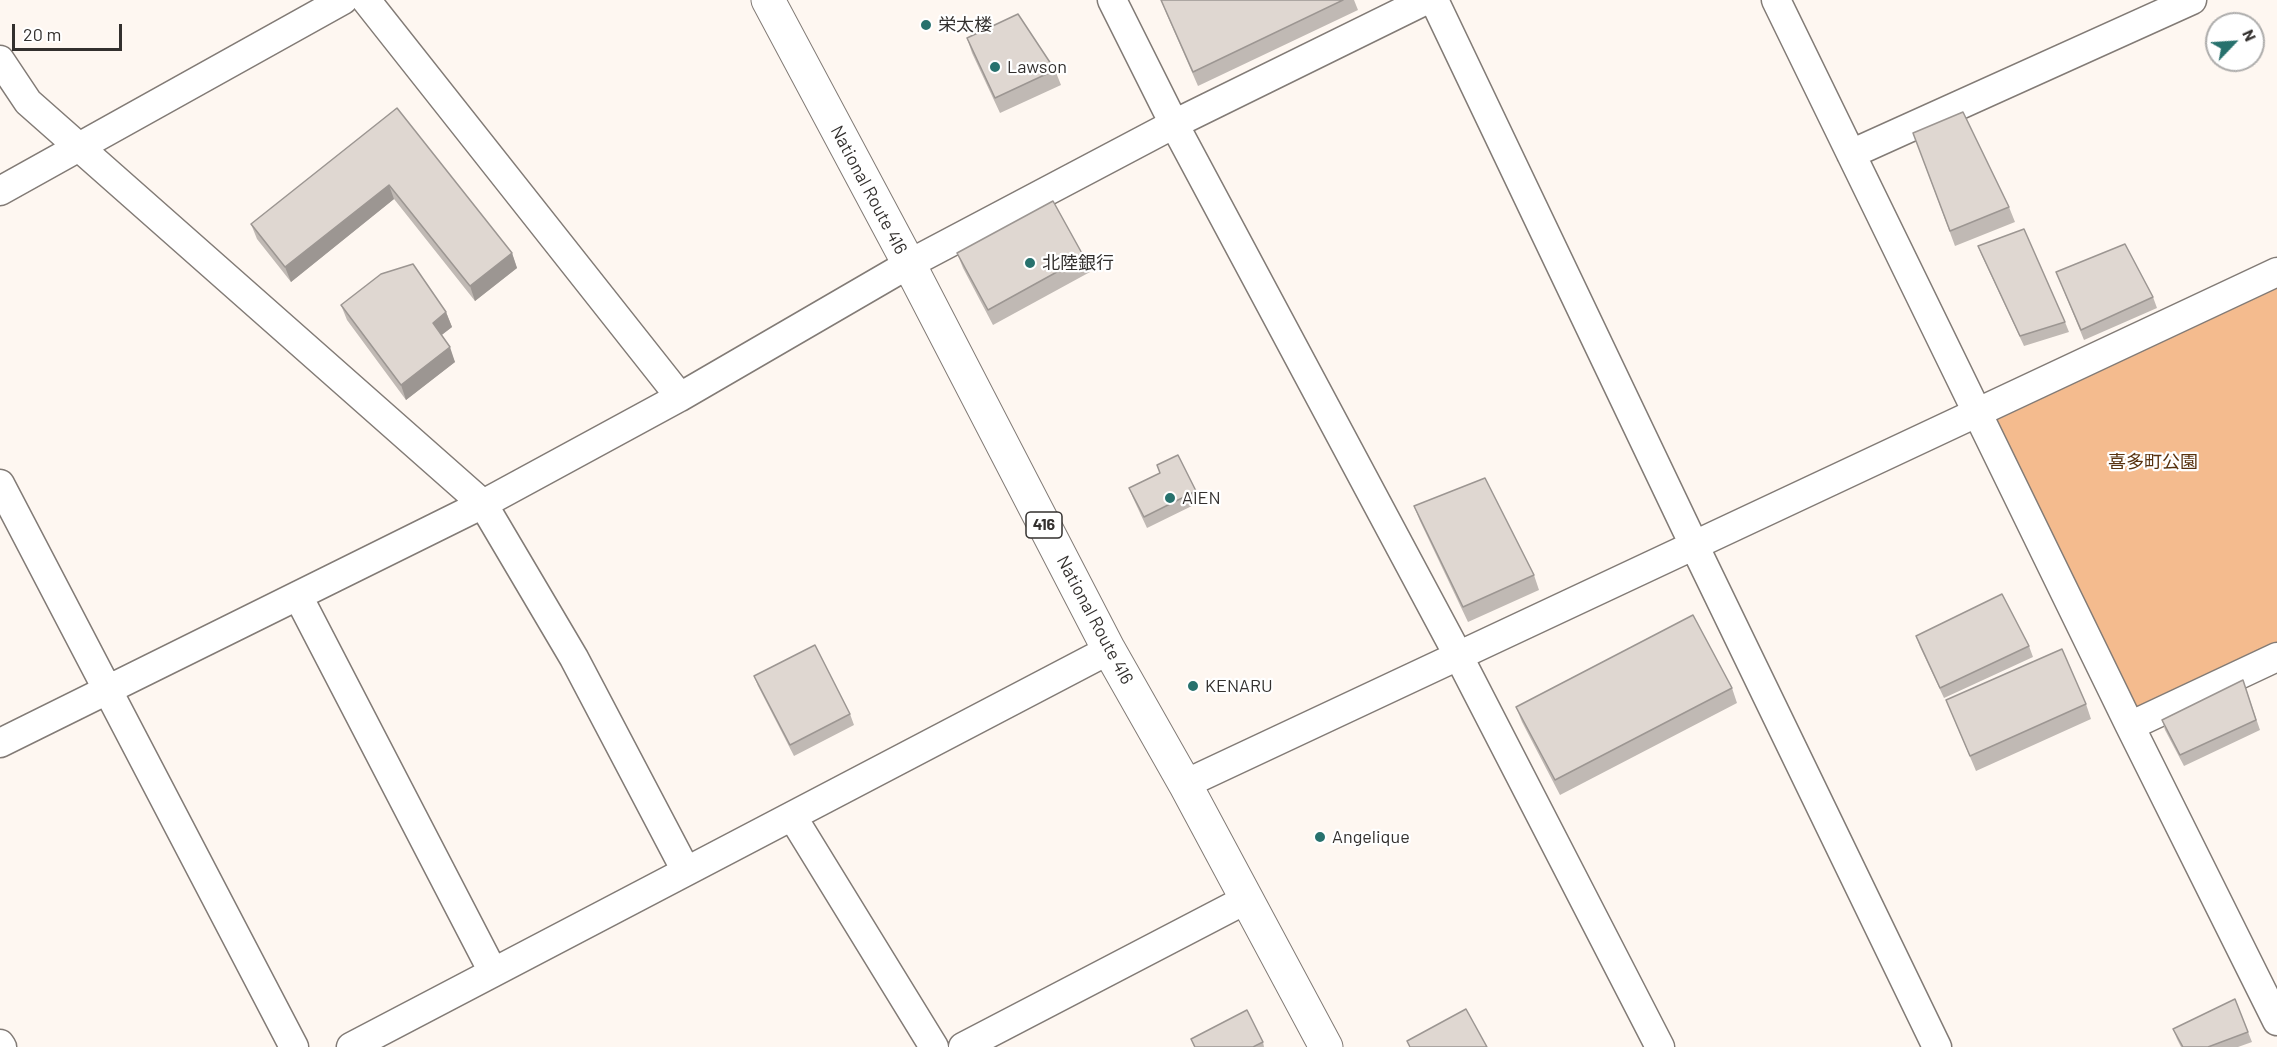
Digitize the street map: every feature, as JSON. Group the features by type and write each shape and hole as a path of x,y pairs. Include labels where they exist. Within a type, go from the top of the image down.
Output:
{"highway":[{"name":"National Route 416","path":"768,0 909,264 1109,650 1185,783 1326,1047"}],"street":[{"path":"0,192 343,0"},
{"path":"366,0 680,397"},
{"path":"1112,0 1174,124 1458,655 1660,1047"},
{"path":"0,743 483,504 680,397 909,264 1174,124 1426,0"},
{"path":"1434,0 1937,1047"},
{"path":"1776,0 2130,726 2277,1021"},
{"path":"1851,154 2192,0"},
{"path":"0,60 27,102 483,504 574,658 686,871"},
{"path":"1185,783 2277,272"},
{"path":"0,483 294,1047"},
{"path":"298,596 493,972"},
{"path":"351,1047 1109,650"},
{"path":"2130,726 2277,657"},
{"path":"792,816 934,1047"},
{"path":"963,1047 1247,899"}],"green space":[{"name":"喜多町公園","path":"2277,266 2277,652 2139,719 1988,402"}],"building":[{"path":"1161,0 1343,0 1193,72"},
{"path":"1018,14 1055,70 995,98 967,38"},
{"path":"397,108 512,253 470,286 389,185 285,267 251,224"},
{"path":"1963,112 2009,207 1950,231 1913,133"},
{"path":"1053,201 1084,257 988,310 957,253"},
{"path":"2024,229 2065,322 2020,336 1978,246"},
{"path":"2125,244 2153,297 2081,330 2056,272"},
{"path":"413,264 446,312 433,323 450,347 401,385 341,305 381,274"},
{"path":"1178,455 1196,491 1144,517 1129,488 1160,473 1157,465"},
{"path":"1485,478 1534,575 1463,607 1414,506"},
{"path":"2002,594 2029,646 1940,688 1916,636"},
{"path":"1693,615 1732,688 1555,780 1516,707"},
{"path":"815,645 850,714 790,745 754,676"},
{"path":"2062,649 2086,704 1970,756 1946,700"},
{"path":"2243,680 2256,720 2180,755 2162,720"},
{"path":"2235,999 2248,1032 2208,1047 2183,1047 2173,1029"},
{"path":"1466,1009 1487,1047 1410,1047 1407,1041"},
{"path":"1247,1010 1263,1042 1253,1047 1195,1047 1191,1039"}],"place":[{"name":"栄太楼","path":"926,25"},
{"name":"Lawson","path":"995,67"},
{"name":"北陸銀行","path":"1030,263"},
{"name":"AIEN","path":"1170,498"},
{"name":"KENARU","path":"1193,686"},
{"name":"Angelique","path":"1320,837"}]}
